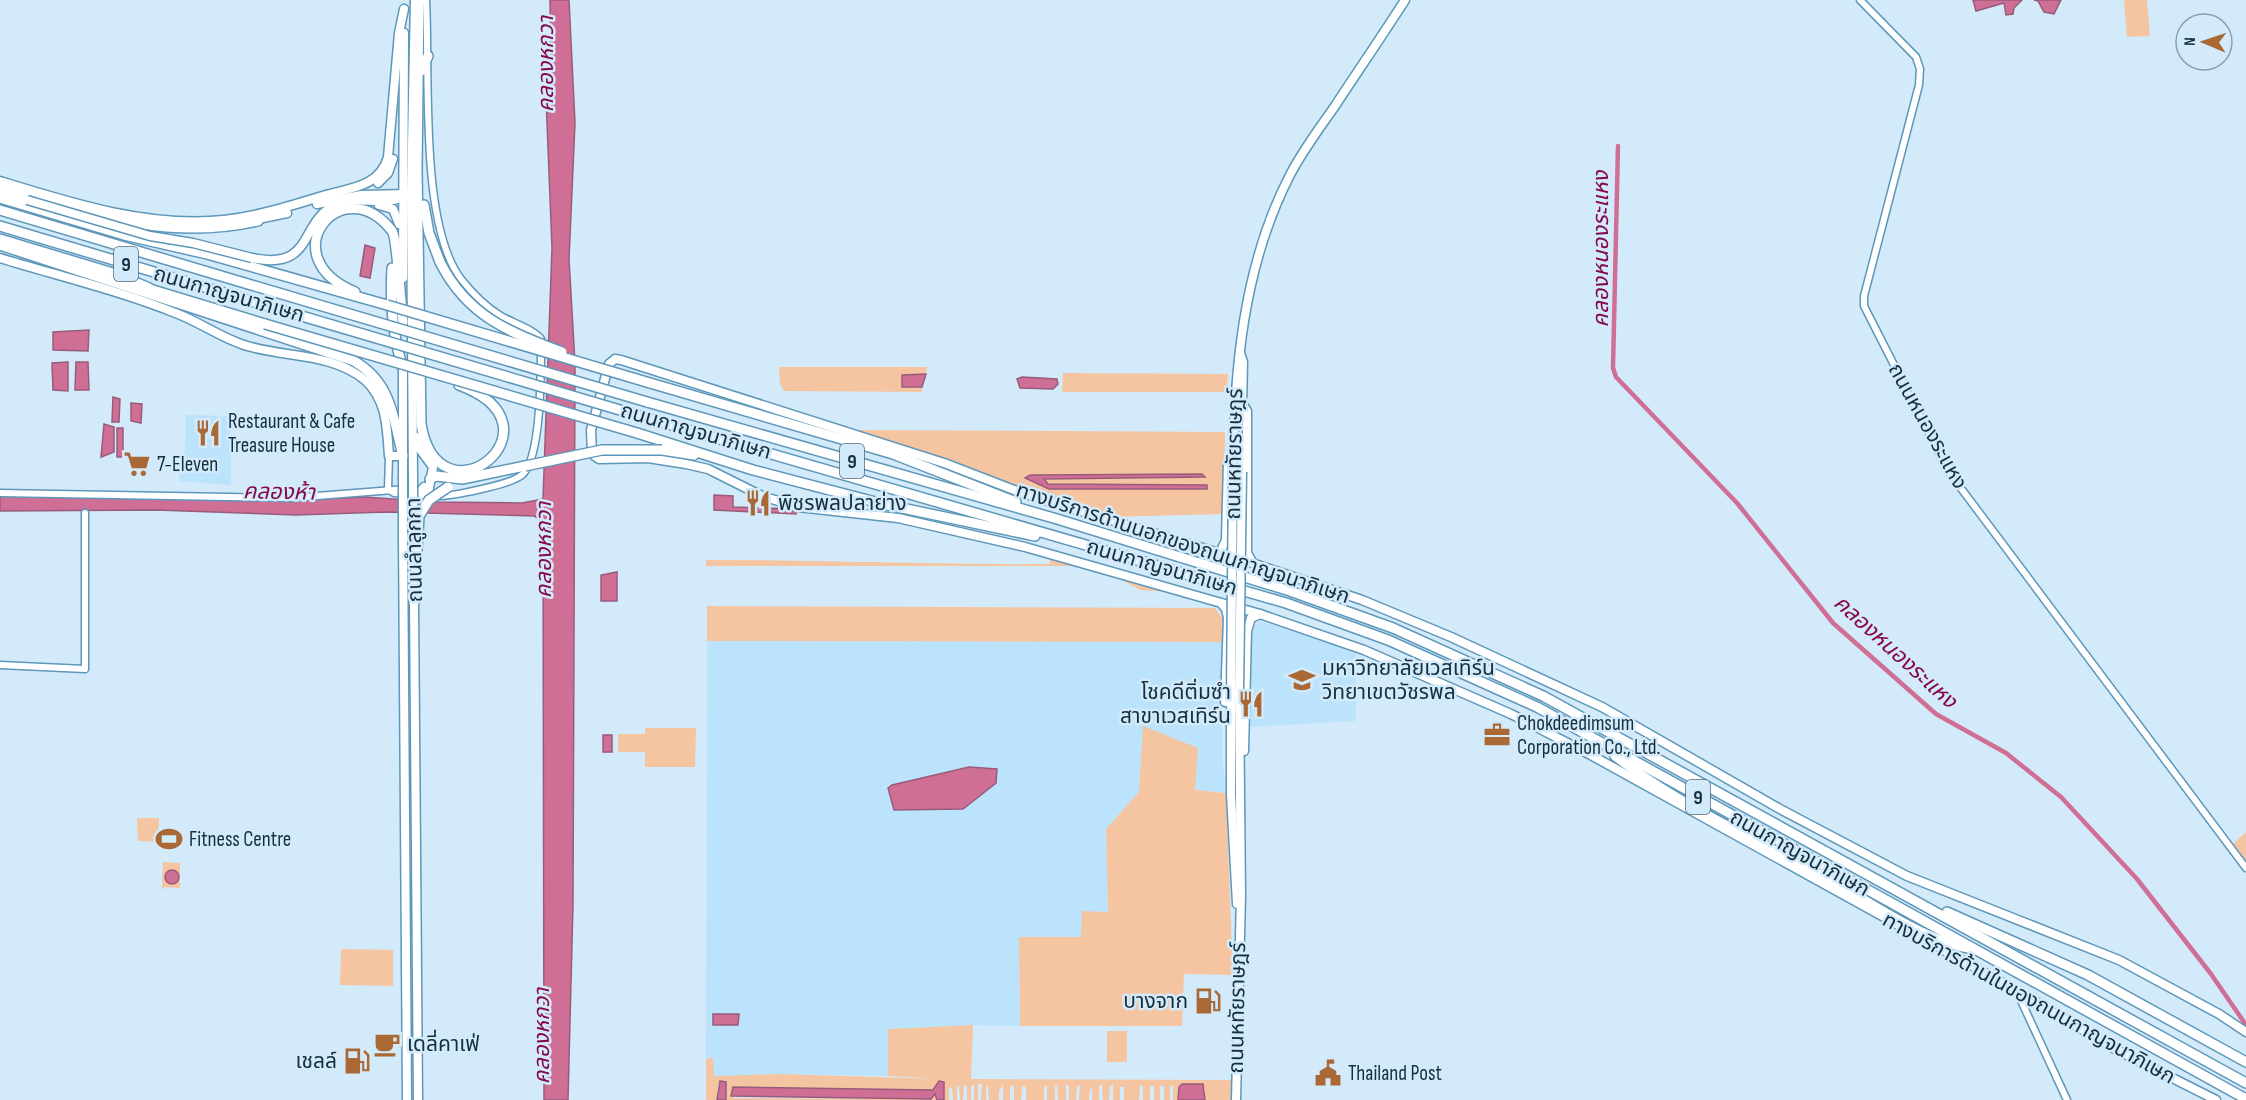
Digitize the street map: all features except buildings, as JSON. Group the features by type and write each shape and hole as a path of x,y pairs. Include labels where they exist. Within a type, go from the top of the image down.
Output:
{"highway":[{"path":"419,0 420,385"},
{"path":"420,73 428,56"},
{"path":"419,134 426,221 440,262 466,299 504,329 650,383 893,454 1057,519"},
{"path":"0,186 134,224 192,230"},
{"path":"0,198 387,305 610,370"},
{"path":"387,305 346,288 324,272 315,247 319,232 328,219 343,209 359,208 376,215 392,231 396,245 403,322"},
{"name":"ถนนกาญจนาภิเษก","path":"0,210 647,402 1057,519 1290,591 1445,650 1543,696 2241,1081"},
{"path":"411,210 415,224 420,385 424,436 429,451 443,465 465,471 484,465 499,448 503,430 496,409 486,398 434,375"},
{"path":"96,226 149,234 258,221"},
{"name":"ถนนกาญจนาภิเษก","path":"0,226 647,418 734,440 1067,541 1189,573 1351,626 1493,686 1589,736 2242,1097"},
{"path":"388,228 392,248 391,314 396,346 403,368"},
{"path":"0,239 116,274 151,289"},
{"path":"0,245 100,277 227,322 354,361 374,376 387,394 394,413 403,456"},
{"path":"100,277 151,289 434,375 637,433 714,459 883,504 1008,532 1067,541"},
{"path":"430,479 436,476 456,480 594,451 617,449 662,450 714,459"},
{"path":"414,603 419,516 432,497 448,487 488,474"},
{"path":"1589,736 1651,781 1810,869 1945,942 1978,950"},
{"path":"1777,840 1810,869"},
{"path":"1919,902 1970,920 2088,975 2243,1060"}],"main road":[{"name":"ถนนลำลูกกา","path":"407,149 415,0"},
{"name":"ถนนหทัยราษฎร์","path":"1236,1100 1239,916 1235,796 1238,402 1244,362 1240,353 1253,277 1273,212 1289,177 1304,150 1405,0"},
{"name":"ถนนลำลูกกา","path":"404,4 407,149 403,281 407,1100"},
{"path":"0,181 156,219 204,221 239,218 362,186 379,175 388,153 399,33 404,4"},
{"path":"239,218 258,221 375,185 390,168 394,153 399,33"},
{"path":"0,192 141,234 252,258 274,260 290,256 302,247 320,218 331,207 345,202 379,197"},
{"name":"ถนนลำลูกกา","path":"407,195 411,210 418,1100"},
{"path":"321,202 407,195"},
{"path":"364,201 389,206 397,215 399,267 403,281"},
{"path":"0,258 178,314 218,336 246,346 278,354 321,359 347,369 370,386 381,402 387,422 389,456 403,456"},
{"name":"ทางบริการด้านในของถนนกาญจนาภิเษก","path":"615,359 609,364 595,410 590,447 592,454 599,459 648,458 698,466 762,496 798,507 898,518 974,534 1104,568 1220,602 1364,650 1511,714 2016,990 2115,1049 2216,1100"},
{"name":"ทางบริการด้านนอกของถนนกาญจนาภิเษก","path":"615,359 944,463 1022,493 1252,563 1362,600 1451,637 1602,707 1779,809 1907,876 2120,960 2219,1014 2246,1032"},
{"path":"1220,553 1227,532 1228,428 1238,402 1247,411 1247,553 1252,563"},
{"path":"412,422 417,444 433,467 426,492"},
{"path":"413,478 418,463 426,463 429,471 426,492"},
{"path":"1227,532 1238,539 1247,533"},
{"path":"1220,602 1226,609 1228,618 1226,756 1235,796"},
{"path":"1235,796 1246,721 1247,631 1251,618 1260,614"}],"street":[{"path":"388,489 395,494 462,493 515,479 527,470 541,394 541,339 486,305 460,277 446,253 440,229 428,135 426,0"},
{"name":"ถนนหนองระแหง","path":"1860,0 1912,52 1920,69 1918,86 1864,296 1864,306 1948,471 2246,868"},
{"path":"388,489 389,456"},
{"path":"0,493 291,498 375,493 388,489"},
{"path":"0,665 85,669 85,513"},
{"path":"2016,990 2067,1100"}],"shaded area":[{"path":"550,0 569,0 575,123 569,259 575,363 573,904 568,1100 544,1100 543,521 534,516 386,512 296,515 156,510 0,511 0,496 289,500 365,497 435,502 522,503 543,499 552,248 546,97 551,76"},
{"path":"1973,0 2022,0 2014,8 2013,14 2006,15 2004,3 1976,11"},
{"path":"2034,0 2061,0 2054,14 2044,12 2038,1"},
{"path":"2124,0 2147,0 2150,36 2127,37"},
{"path":"365,245 375,248 370,278 360,276"},
{"path":"89,330 88,351 53,350 53,332"},
{"path":"68,362 68,391 53,390 52,363"},
{"path":"76,362 88,362 89,390 75,390"},
{"path":"779,367 927,367 926,374 903,375 902,387 922,387 922,392 784,391 780,384"},
{"path":"1063,373 1228,374 1227,392 1062,392"},
{"path":"926,374 922,387 902,387 902,375"},
{"path":"1022,377 1057,379 1058,384 1053,389 1020,388 1017,379"},
{"path":"113,397 120,399 119,422 112,422"},
{"path":"131,403 142,404 141,423 131,421"},
{"name":"Restaurant & Cafe Treasure House","path":"186,415 231,416 231,485 179,481 180,460 185,450"},
{"path":"104,424 114,427 114,452 101,457"},
{"path":"117,428 123,428 123,457 117,457"},
{"path":"858,430 1225,432 1224,514 1108,517","holes":["1030,475 1046,478 1045,483 1048,484 1207,485 1207,489 1049,489"]},
{"path":"1202,474 1205,477 1044,479 1048,484 1207,485 1207,489 1049,489 1025,478 1030,475"},
{"path":"714,495 733,496 733,507 797,509 796,514 714,510"},
{"path":"1050,559 1072,566 706,566 706,560 1050,564"},
{"path":"1074,563 1169,592 1140,590 1120,579 1072,566"},
{"path":"617,572 617,601 601,601 601,575"},
{"path":"707,606 1215,608 1223,619 1222,642 707,641"},
{"name":"มหาวิทยาลัยเวสเทิร์น วิทยาเขตวัชรพล","path":"1260,621 1356,652 1356,721 1247,727 1248,635"},
{"path":"707,641 1222,642 1222,754 1226,793 1195,790 1143,727 1139,792 1106,829 1108,912 1081,937 1019,938 1020,1026 973,1025 888,1029 888,1076 782,1074 706,1077"},
{"path":"1143,726 1198,748 1195,790 1226,793 1233,975 1184,974 1182,1026 1020,1026 1019,937 1081,937 1082,911 1108,912 1106,829 1139,792"},
{"path":"645,728 696,728 695,767 645,767 645,752 618,752 618,734 645,734"},
{"path":"603,735 612,735 612,752 603,752"},
{"path":"969,767 997,769 996,783 963,809 894,810 888,788 892,785"},
{"path":"137,818 159,818 158,842 138,841"},
{"path":"2246,832 2246,861 2232,845"},
{"path":"163,862 180,863 180,891 179,888 165,887 162,890"},
{"path":"172,870 177,872 179,877 177,882 172,884 167,882 165,877 167,872"},
{"path":"341,949 393,950 393,986 340,985"},
{"path":"713,1014 739,1014 738,1025 713,1025"},
{"path":"973,1025 971,1079 1231,1080 1231,1100 1205,1100 1205,1088 1178,1091 1178,1100 1173,1100 1173,1086 1170,1086 1170,1100 1164,1100 1164,1086 1160,1086 1160,1100 1154,1100 1154,1086 1150,1086 1150,1100 1143,1100 1143,1086 1140,1086 1139,1100 1124,1100 1124,1087 1120,1087 1120,1100 1113,1100 1113,1085 1110,1086 1109,1100 1103,1100 1102,1085 1099,1085 1099,1100 1092,1100 1092,1089 1090,1089 1089,1100 1079,1100 1080,1086 1077,1086 1076,1100 1069,1100 1069,1085 1066,1085 1066,1100 1058,1100 1057,1085 1055,1086 1055,1100 1047,1100 1047,1085 1044,1087 1044,1100 1026,1100 1026,1087 1022,1086 1021,1100 1014,1100 1014,1085 1010,1087 1010,1100 1003,1100 1003,1085 999,1091 999,1100 989,1100 986,1086 986,1100 981,1100 982,1084 978,1084 978,1100 974,1100 974,1085 971,1086 971,1100 967,1100 967,1086 964,1085 963,1100 960,1100 959,1086 957,1087 957,1100 953,1100 952,1088 949,1088 949,1100 944,1100 944,1083 933,1090 733,1087 733,1098 931,1099 936,1094 937,1100 726,1100 727,1087 718,1084 717,1100 706,1100 706,1060 711,1057 714,1076 782,1074 942,1079 888,1076 888,1029"},
{"path":"1107,1031 1127,1031 1127,1062 1107,1062"},
{"path":"720,1081 726,1082 726,1100 717,1100"},
{"path":"939,1081 944,1082 944,1100 937,1100 935,1094 931,1099 731,1096 733,1087 933,1090"},
{"path":"1182,1084 1203,1084 1205,1100 1178,1100 1179,1087"}],"waterway":[{"name":"คลองหนองระแหง","path":"1618,146 1613,368 1616,377 1737,503 1833,623 1936,714 2006,753 2061,797 2137,879 2211,974 2246,1025"}],"place":[{"name":"Restaurant & Cafe Treasure House","path":"208,433"},
{"name":"7-Eleven","path":"137,464"},
{"name":"พิชรพลปลาย่าง","path":"758,503"},
{"name":"มหาวิทยาลัยเวสเทิร์น วิทยาเขตวัชรพล","path":"1302,680"},
{"name":"โชคดีติ่มซำ สาขาเวสเทิร์น","path":"1251,704"},
{"name":"Chokdeedimsum Corporation Co., Ltd.","path":"1497,735"},
{"name":"Fitness Centre","path":"169,839"},
{"name":"บางจาก","path":"1208,1001"},
{"name":"เดลี่คาเฟ่","path":"387,1044"},
{"name":"เชลล์","path":"357,1061"},
{"name":"Thailand Post","path":"1328,1073"}],"water label":[{"name":"คลองหกวา","path":"545,64"},
{"name":"คลองห้า","path":"279,491"},
{"name":"คลองหกวา","path":"543,550"},
{"name":"คลองหกวา","path":"541,1036"}]}
